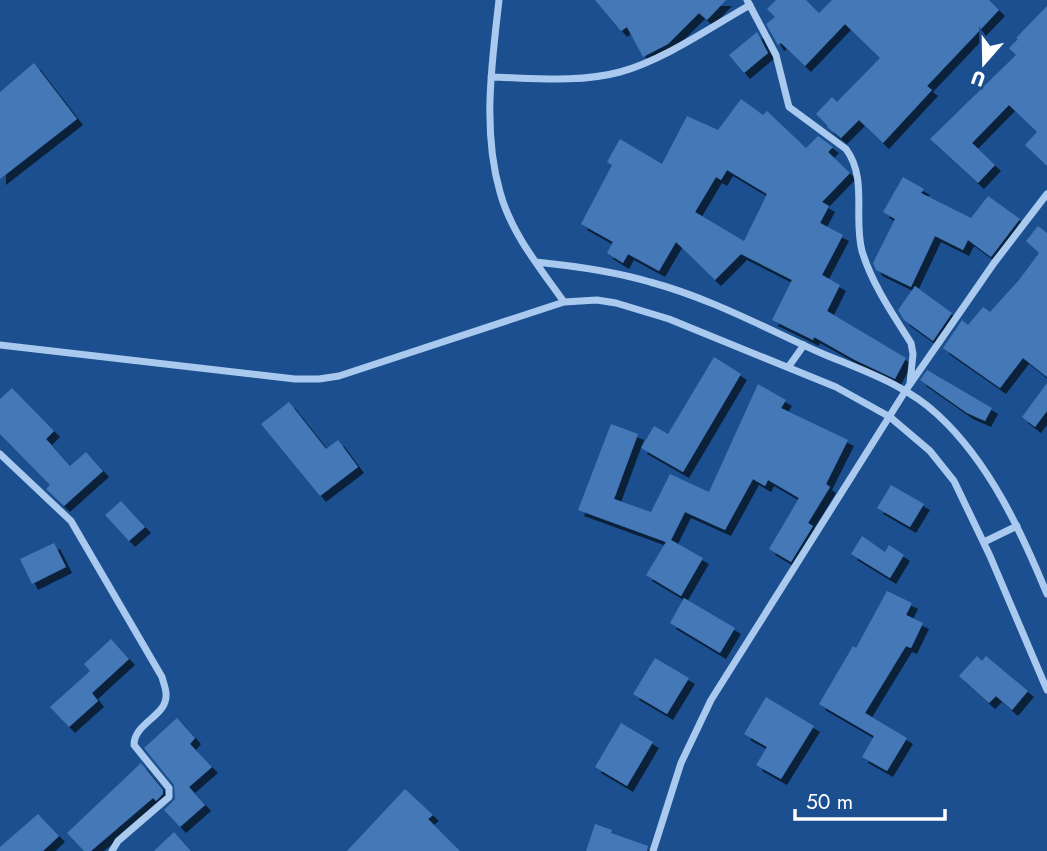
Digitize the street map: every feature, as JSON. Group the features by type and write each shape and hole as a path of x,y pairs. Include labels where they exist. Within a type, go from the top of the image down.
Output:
{"street":[{"path":"499,0 491,77 491,144 500,192 521,239 564,302"},
{"path":"491,77 565,79 621,72 663,54 749,2 776,55 789,107 846,149 852,157 859,186 861,248 872,278 911,343 908,387"},
{"path":"653,851 681,763 711,700 908,387 994,263 1047,194"},
{"path":"536,262 601,269 652,282 704,301 908,387 957,435 984,470 1017,526 1047,594"},
{"path":"0,345 295,379 319,379 339,376 564,302 597,300 632,307 789,366 836,387 890,417 930,451 954,481 984,542 1047,690"},
{"path":"789,366 804,345"},
{"path":"0,454 71,521 162,677 166,693 162,708 139,730 134,745 169,788 169,797 118,841 112,851"},
{"path":"984,542 1017,526"}],"building":[{"path":"595,0 726,0 707,20 699,13 668,44 643,57 627,27 621,31"},
{"path":"776,0 806,0 819,13 832,0 989,0 999,10 927,86 932,90 883,143 859,120 841,138 816,114 832,97 837,102 880,58 845,24 805,66 781,43 778,45 766,24 775,17 767,9"},
{"path":"1047,6 1047,166 1025,145 1037,132 1009,105 972,143 995,165 978,183 930,139 1016,55 1009,48"},
{"path":"757,32 768,53 744,73 729,55"},
{"path":"34,63 77,119 0,179 0,92"},
{"path":"741,99 763,115 767,111 806,148 818,136 833,147 828,152 850,173 822,202 829,206 820,223 843,235 822,275 840,285 827,311 906,358 895,379 814,337 813,340 772,320 792,280 741,254 715,280 676,242 659,271 628,254 623,263 607,253 613,242 581,224 612,165 607,162 620,139 662,164 687,116 718,130","holes":["727,170 767,194 744,241 695,212 716,177 721,180"]},
{"path":"903,177 924,189 921,193 971,218 988,196 1020,219 991,257 968,240 963,250 935,236 911,287 876,270 873,263 895,219 883,212"},
{"path":"1038,226 1047,233 1047,377 1023,358 1000,388 943,348 962,320 968,325 983,307 990,312 1019,280 1039,253 1026,241"},
{"path":"915,286 952,313 933,341 904,320 898,310"},
{"path":"714,357 741,374 683,472 641,448 654,426 668,434"},
{"path":"927,370 992,408 985,421 967,413 920,380"},
{"path":"1047,383 1047,411 1035,427 1022,417"},
{"path":"758,384 786,400 781,408 848,440 826,484 830,487 808,523 813,526 791,562 769,549 799,498 768,480 765,486 753,479 725,530 685,512 671,540 703,558 681,596 646,575 666,542 578,510 611,424 638,434 614,499 651,512 670,474 709,492"},
{"path":"12,388 54,431 46,439 70,466 86,452 103,471 64,506 46,489 50,485 0,434 0,399"},
{"path":"289,402 326,449 338,440 358,467 320,496 261,424"},
{"path":"891,485 924,504 910,527 877,508"},
{"path":"121,501 145,527 129,541 105,515"},
{"path":"862,536 885,552 889,545 904,555 890,578 851,554"},
{"path":"54,543 66,567 32,584 20,559"},
{"path":"887,591 912,603 906,615 923,623 911,648 906,646 865,713 907,738 887,771 862,757 874,736 819,704 853,646 856,648"},
{"path":"684,598 735,628 720,653 670,623"},
{"path":"111,639 129,659 92,693 98,701 69,727 50,707 90,671 84,664"},
{"path":"977,656 982,661 986,656 1028,691 1012,710 996,696 989,703 959,676"},
{"path":"655,658 689,678 667,714 633,694"},
{"path":"766,697 814,726 781,779 756,765 767,747 744,734"},
{"path":"177,718 195,738 190,744 212,767 189,787 205,805 180,827 164,810 175,799 174,785 144,748"},
{"path":"621,723 653,742 627,786 595,767"},
{"path":"141,763 163,790 163,794 156,801 153,798 91,851 84,851 67,833"},
{"path":"405,789 433,815 428,819 460,851 347,851"},
{"path":"38,814 59,836 43,851 0,851 0,847"},
{"path":"595,824 612,830 611,833 648,846 647,851 586,851"},
{"path":"174,832 191,851 154,851"}]}
